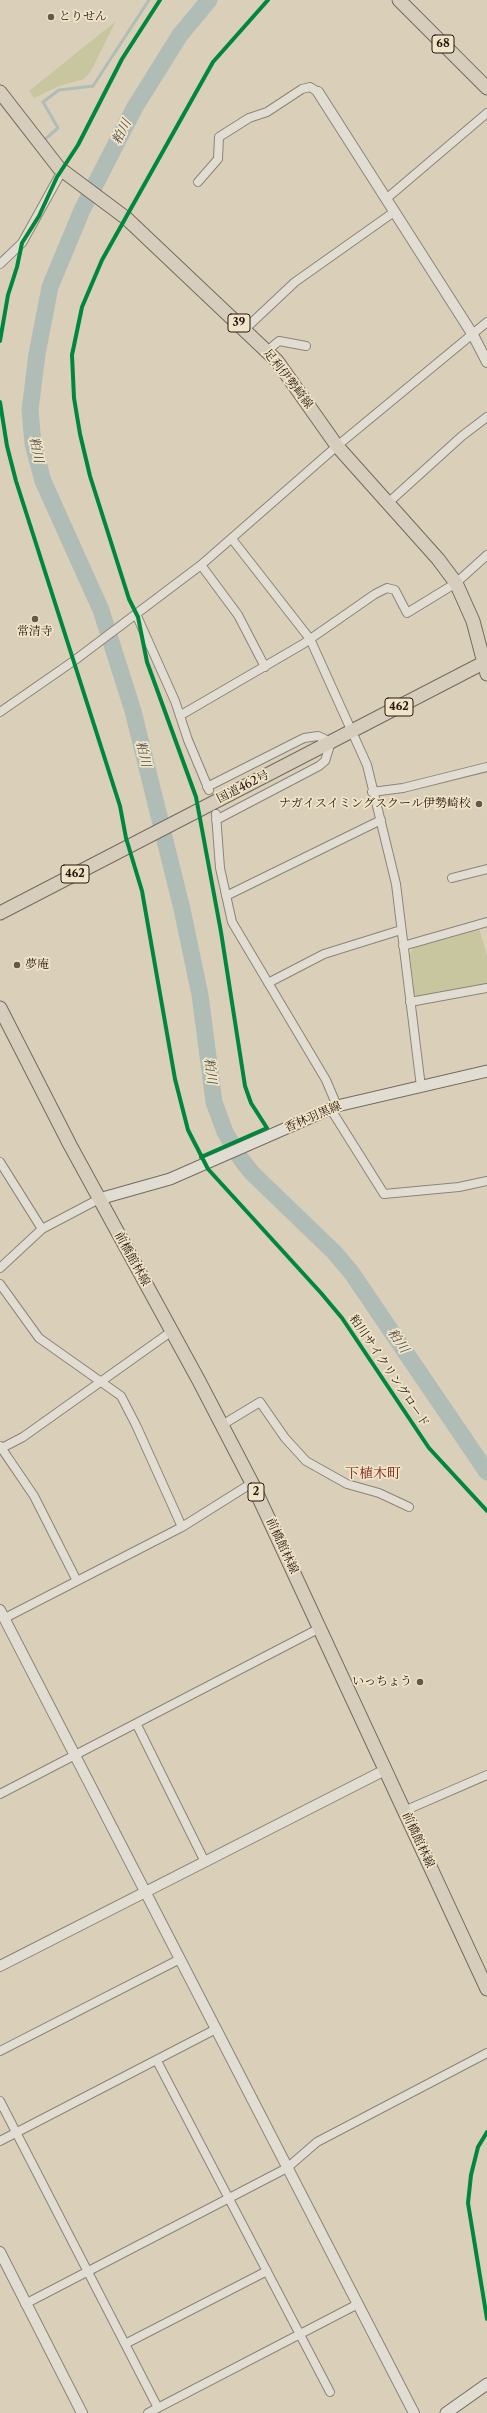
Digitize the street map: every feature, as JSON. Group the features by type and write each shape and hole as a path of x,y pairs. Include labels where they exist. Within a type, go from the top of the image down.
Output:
{"main road":[{"name":"68","path":"399,0 487,88"},
{"name":"足利伊勢崎線","path":"0,92 42,149 64,172 123,216 268,351 294,384 337,446 438,559 456,583 469,609 486,666"},
{"name":"国道462号","path":"0,913 350,732 486,666"},
{"name":"前橋館林線","path":"0,1008 99,1199 172,1331 252,1484 487,1989"},
{"name":"香林羽黒線","path":"99,1199 167,1180 333,1107 487,1071"},
{"path":"446,2413 487,2384"}],"street":[{"path":"198,182 218,159 219,137 249,118 267,112 302,89 310,87 318,92 473,335 487,362"},
{"path":"386,199 487,113"},
{"path":"0,264 22,243 64,172"},
{"path":"245,329 295,282 394,212"},
{"path":"0,712 75,660 201,565 337,446 487,322"},
{"path":"268,351 279,342 306,346"},
{"path":"388,503 462,436 487,417"},
{"path":"232,539 310,639 350,732 367,765 372,792 393,865 421,1087"},
{"path":"181,715 265,667 310,639 364,601 387,588 395,590 407,613 456,583 487,555"},
{"path":"201,565 238,615 265,667"},
{"path":"134,615 181,715 188,740 208,789 290,744 311,736 331,742 325,761 319,766 216,817 220,868 232,922 326,1080 333,1107 384,1194 459,1187 487,1181"},
{"path":"372,792 403,788 487,767"},
{"path":"226,896 381,820"},
{"path":"452,878 487,869"},
{"path":"403,946 487,922"},
{"path":"268,983 324,954 402,930"},
{"path":"410,1002 487,988"},
{"path":"0,1162 42,1229"},
{"path":"0,1268 42,1229 99,1199"},
{"path":"0,1284 39,1338 121,1396 136,1425 182,1527"},
{"path":"77,1581 34,1496 0,1448 23,1437 172,1331"},
{"path":"222,1425 260,1402 285,1438 306,1461 347,1484 384,1495 408,1507"},
{"path":"252,1484 182,1527 77,1581 2,1616 414,2413"},
{"path":"0,1794 137,1725 320,1628"},
{"path":"137,1725 205,1862"},
{"path":"0,1966 146,1893 384,1770"},
{"path":"404,1811 487,1774"},
{"path":"0,2051 180,1960"},
{"path":"0,2141 216,2030"},
{"path":"25,2304 287,2168 317,2142 487,2053"},
{"path":"157,2061 330,2392"},
{"path":"0,2101 158,2408"},
{"path":"0,2252 25,2304 82,2413"},
{"path":"125,2344 267,2271"},
{"path":"148,2413 358,2304"}],"green space":[{"path":"116,21 91,71 84,79 59,86 34,98 29,91"},
{"path":"479,928 487,956 487,985 418,997 414,994 410,954 413,948"}],"waterway":[{"path":"43,141 58,128 43,102 59,90 93,86 149,0"},
{"name":"粕川","path":"209,0 180,35 135,107 82,210 50,287 37,354 30,410 33,444 43,481 101,610 133,711 182,909 200,995 214,1102 225,1132 241,1159 252,1173 334,1252 351,1272 487,1472"}],"cycle path":[{"path":"0,341 8,295 17,267 22,243 39,216 57,177 78,145 122,59 160,0"},
{"path":"201,1157 267,1128 251,1103 245,1086 221,932 196,797 147,662 138,617 129,599 90,476 80,434 74,398 72,355 82,307 102,260 213,62 268,0"},
{"name":"粕川サイクリングロード","path":"0,402 7,446 16,481 120,806 126,838 142,891 175,1079 188,1130 208,1169 342,1318 429,1448 487,1511"},
{"path":"487,2132 478,2147 471,2175 468,2203 487,2319"}],"place":[{"name":"とりせん","path":"51,17"},
{"name":"常清寺","path":"35,619"},
{"name":"ナガイスイミングスクール伊勢崎校","path":"479,804"},
{"name":"夢庵","path":"17,965"},
{"name":"いっちょう","path":"420,1682"}],"district":[{"name":"下植木町","path":"373,1474"}]}
